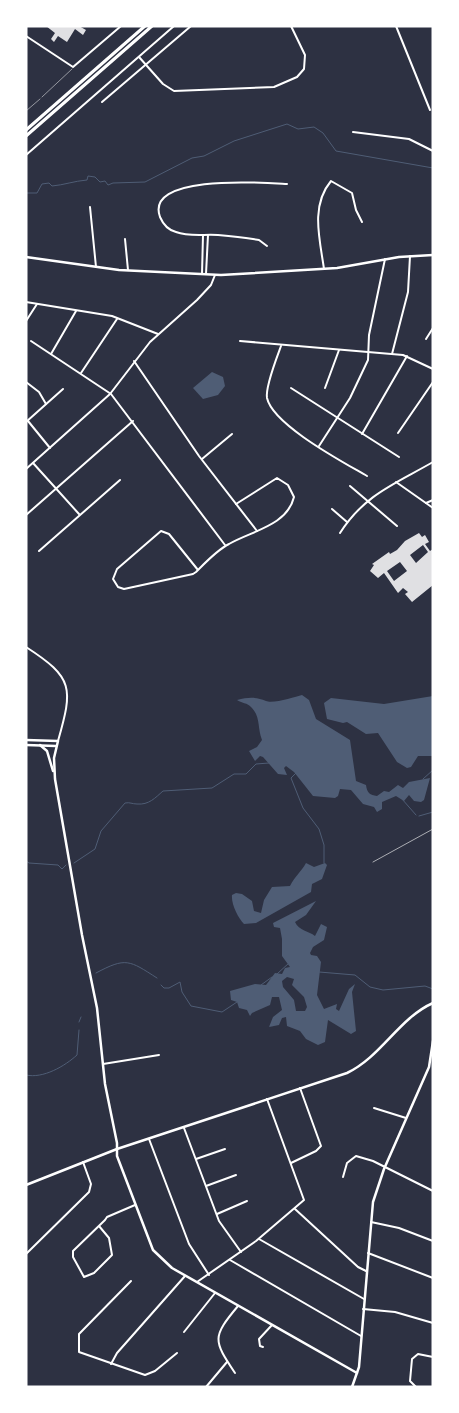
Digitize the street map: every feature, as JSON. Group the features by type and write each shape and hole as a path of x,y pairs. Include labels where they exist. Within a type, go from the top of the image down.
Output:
{"highway":[{"path":"26,130 144,26"},
{"path":"26,137 152,26"}],"main road":[{"path":"26,257 96,267 215,275 324,269 385,259 433,255"},
{"path":"26,740 58,741 54,763 55,779"},
{"path":"26,745 56,746"},
{"path":"40,745 47,751 55,779 82,935 97,1008 103,1064 117,1156 155,1253 167,1265 185,1276 357,1373"},
{"path":"26,1184 117,1149 343,1075 358,1068 405,1023 433,1003"},
{"path":"352,1387 357,1373 370,1222 375,1194 384,1167 428,1066 433,1042"}],"street":[{"path":"112,26 117,30"},
{"path":"26,36 73,68 121,26"},
{"path":"26,155 174,26"},
{"path":"102,102 191,26"},
{"path":"138,57 165,87 178,92 274,88 297,77 304,69 305,55 291,26"},
{"path":"396,26 430,110"},
{"path":"353,132 409,139 433,151"},
{"path":"324,269 318,212 325,190 331,181 352,192 356,210 362,222"},
{"path":"268,246 259,240 176,233 167,227 159,213 164,198 173,191 214,182 288,184"},
{"path":"90,207 96,267"},
{"path":"202,274 203,235"},
{"path":"206,274 208,235"},
{"path":"126,239 128,270"},
{"path":"392,354 408,292 410,256"},
{"path":"319,446 337,418 368,360 369,332 385,259"},
{"path":"26,469 111,394 134,361 158,334 202,296 211,285 215,275"},
{"path":"26,302 117,318 158,334"},
{"path":"26,321 37,304"},
{"path":"50,354 76,310"},
{"path":"81,373 117,318"},
{"path":"426,340 433,328"},
{"path":"240,340 407,356 433,369"},
{"path":"31,341 111,394 134,422 177,484 225,546"},
{"path":"281,345 268,392 268,400 288,426 366,476"},
{"path":"325,388 339,350"},
{"path":"362,434 407,356"},
{"path":"134,361 202,459 257,531"},
{"path":"26,382 42,396 46,405"},
{"path":"398,433 433,382"},
{"path":"291,388 399,457"},
{"path":"50,448 27,422 64,389"},
{"path":"26,515 134,422"},
{"path":"202,459 232,434"},
{"path":"340,532 346,522 376,492 433,462"},
{"path":"33,463 80,514"},
{"path":"198,570 169,534 160,531 117,569 113,579 118,587 124,589 184,577 198,570 225,546 277,521 289,508 294,497 291,489 282,479 275,478 236,504"},
{"path":"39,551 120,480"},
{"path":"396,482 433,508"},
{"path":"350,486 397,526"},
{"path":"426,503 433,500"},
{"path":"332,509 346,522"},
{"path":"26,647 53,664 64,680 68,700 58,741"},
{"path":"103,1064 159,1055"},
{"path":"291,1162 316,1151 321,1146 300,1088"},
{"path":"197,1282 259,1239 304,1200 267,1099"},
{"path":"374,1108 406,1118"},
{"path":"184,1127 217,1214 241,1252"},
{"path":"149,1139 189,1244 209,1274"},
{"path":"196,1159 225,1149"},
{"path":"343,1177 347,1163 356,1156 384,1167 433,1191"},
{"path":"26,1254 90,1192 91,1184 83,1162"},
{"path":"206,1186 236,1175"},
{"path":"217,1214 247,1201"},
{"path":"99,1226 109,1238 112,1255 94,1273 84,1276 80,1274 72,1253 99,1226 113,1214 135,1205"},
{"path":"295,1209 358,1267 366,1271"},
{"path":"370,1222 399,1228 433,1241"},
{"path":"259,1239 364,1299"},
{"path":"368,1253 433,1278"},
{"path":"230,1260 361,1336"},
{"path":"111,1364 117,1353 185,1276"},
{"path":"131,1281 79,1334 79,1353 142,1374 151,1373 177,1353"},
{"path":"184,1332 215,1293"},
{"path":"235,1373 219,1345 219,1331 238,1306"},
{"path":"363,1309 395,1312 433,1324"},
{"path":"263,1347 259,1339 272,1325"},
{"path":"416,1387 410,1381 412,1358 418,1354 433,1357"},
{"path":"206,1387 227,1361"}],"lane":[{"path":"42,98 73,68"}],"path":[{"path":"26,111 42,98"}],"water":[{"path":"212,372 223,377 225,386 218,395 203,399 193,388"},
{"path":"302,695 309,700 316,719 350,740 356,781 366,785 369,793 377,796 384,791 389,792 398,785 403,788 409,782 430,778 424,800 421,802 414,801 409,795 404,801 396,796 382,802 382,809 377,812 374,807 363,804 351,790 340,789 338,796 335,798 313,796 294,772 286,766 284,768 287,775 278,774 263,757 260,756 255,761 249,751 257,747 262,740 258,718 250,706 237,700 252,698 274,702"},
{"path":"433,696 433,756 418,756 411,767 407,768 397,762 378,733 366,734 347,722 343,723 327,719 324,703 331,698 384,704"},
{"path":"306,863 314,867 325,863 327,865 322,879 312,884 311,892 256,923 244,924 235,911 232,895 236,893 242,894 252,901 254,911 261,913 264,900 272,887 290,886"},
{"path":"316,901 306,915 295,922 302,929 315,936 321,924 327,927 324,940 313,947 310,953 317,956 321,962 317,995 324,1009 337,1004 336,1009 339,1011 349,989 355,984 352,992 356,1031 351,1034 328,1020 325,1042 318,1045 306,1039 300,1031 287,1026 286,1017 282,1018 279,1025 269,1027 273,1017 282,1010 279,997 272,997 270,1005 252,1013 250,1016 247,1010 239,1008 237,1002 231,1000 230,991 255,984 266,985 275,973 282,974 285,968 290,967 282,956 280,928 274,927 273,923","holes":["287,977 294,979 292,985 304,997 307,1007 305,1011 296,1011 294,1000 283,987 282,981"]}],"building":[{"path":"46,26 79,26 86,30 83,35 75,29 67,42 58,36 54,42 51,39 55,33"},
{"path":"419,533 422,537 425,535 429,542 425,544 430,551 433,549 433,585 412,602 405,594 408,592 403,588 398,593 384,573 378,578 370,571 374,565 372,564 389,552 390,554 397,550 405,541","holes":["423,545 428,552 416,563 410,555","400,562 407,571 394,581 387,571"]}],"waterway":[{"path":"26,193 37,193 42,184 61,185 87,180 88,176 95,177 100,182 105,181 108,185 113,183 145,182 192,158 204,156 234,141 287,124 298,129 314,127 323,133 336,151 433,168"},
{"path":"74,863 95,849 101,831 125,803 145,803 163,791 212,788 234,774 246,774 256,764 269,763"},
{"path":"423,779 433,770"},
{"path":"296,773 291,778 303,808 319,829 324,845 324,863"},
{"path":"402,799 416,815"},
{"path":"419,816 433,812"},
{"path":"26,861 29,863 58,865 62,869 66,865"},
{"path":"96,973 114,964 127,963 140,967 157,978"},
{"path":"277,974 289,963"},
{"path":"319,972 355,975 370,987 383,990 425,986 433,989"},
{"path":"261,985 272,977"},
{"path":"161,985 164,988 169,988 180,982 182,992 191,1006 222,1012 237,1002"},
{"path":"79,1022 81,1017"},
{"path":"26,1075 33,1076 53,1071 77,1055 79,1030"}],"railway":[{"path":"373,862 433,829"}]}
